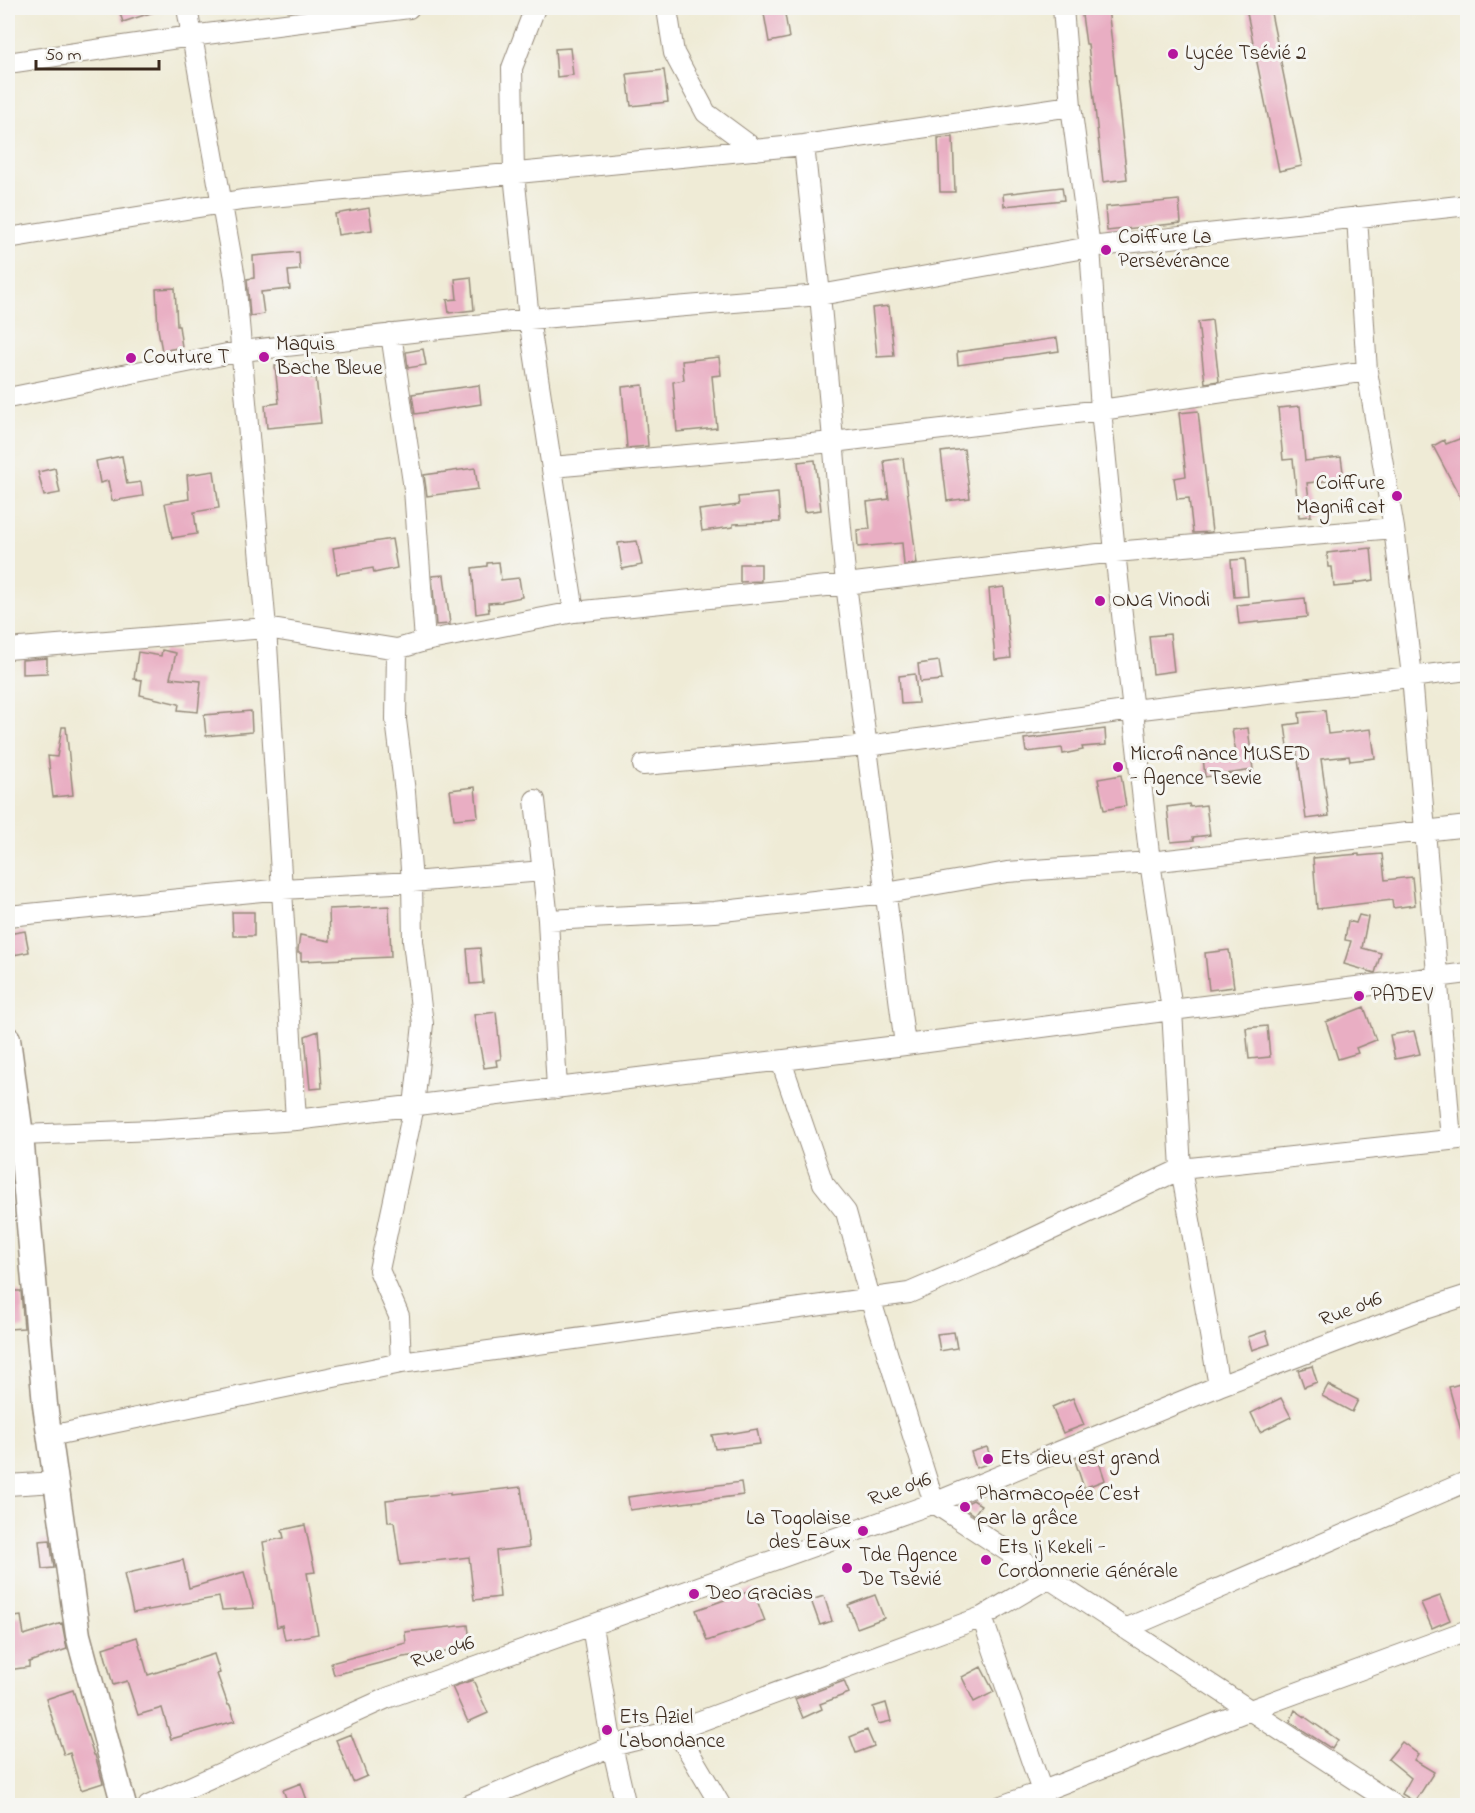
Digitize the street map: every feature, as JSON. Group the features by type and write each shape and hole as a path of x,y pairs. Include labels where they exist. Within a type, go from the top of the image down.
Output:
{"street":[{"path":"187,8 235,278 266,628 296,1120"},
{"path":"8,63 191,36 409,8"},
{"path":"535,8 513,68 514,174 529,319 574,612"},
{"path":"665,8 674,53 706,113 756,150"},
{"path":"1063,8 1071,106 1090,247 1101,410 1115,552 1150,862 1172,1010 1181,1169 1219,1386"},
{"path":"8,238 222,203 804,145 1071,106"},
{"path":"804,145 846,584 905,1045"},
{"path":"8,398 242,351 529,319 820,295 1090,247 1467,205"},
{"path":"50,1436 401,1363 909,1293 993,1257 1181,1169 1459,1139 1437,976 1412,676 1394,528 1367,370 1357,217"},
{"path":"391,334 414,489 424,641"},
{"path":"552,466 833,442 1101,410 1367,370"},
{"path":"8,649 266,628 397,649 424,641 574,612 846,584 1115,552 1394,528"},
{"path":"397,649 396,720 405,792 412,882 413,941 423,1024 414,1106 379,1270 399,1316 401,1363"},
{"path":"643,765 867,746 1133,710 1467,670"},
{"path":"535,800 548,920 557,1089"},
{"path":"548,920 714,912 886,893 1007,872 1150,862 1467,826"},
{"path":"8,916 282,889 412,882 543,871"},
{"path":"21,1135 155,1130 296,1120 781,1061 1467,973"},
{"path":"8,1039 21,1135 45,1406 78,1635 124,1806"},
{"path":"781,1061 823,1183 846,1212 870,1298 934,1503 1396,1806"},
{"name":"Rue 046","path":"147,1806 387,1698 934,1503 1219,1386 1415,1312 1467,1295"},
{"path":"1125,1629 1467,1481"},
{"path":"8,1485 56,1482"},
{"path":"467,1806 612,1746 676,1730 982,1617 1048,1578"},
{"path":"982,1617 1045,1798"},
{"path":"592,1626 612,1746 626,1806"},
{"path":"1001,1806 1045,1798 1250,1710 1467,1630"},
{"path":"676,1730 722,1806"}],"building":[{"path":"118,8 160,8 160,10 123,22"},
{"path":"763,8 784,8 789,38 769,42"},
{"path":"1081,8 1108,8 1127,179 1103,182 1088,44 1086,44"},
{"path":"1246,8 1270,8 1302,166 1279,171"},
{"path":"570,48 573,75 557,77 555,49"},
{"path":"664,70 668,102 631,106 627,74"},
{"path":"953,137 955,192 940,192 938,138"},
{"path":"1062,187 1064,200 1004,206 1003,194"},
{"path":"1179,200 1181,223 1107,231 1105,207"},
{"path":"369,208 372,230 338,235 335,214"},
{"path":"299,252 300,270 288,271 290,289 261,292 264,314 250,316 247,279 254,278 253,256"},
{"path":"471,277 474,310 449,313 447,300 457,299 455,279"},
{"path":"175,288 177,326 179,326 182,347 162,351 158,329 156,289"},
{"path":"889,306 894,356 877,357 872,308"},
{"path":"1212,320 1219,381 1205,383 1198,322"},
{"path":"1057,338 1059,351 958,365 957,352"},
{"path":"423,349 426,365 408,368 406,352"},
{"path":"719,357 721,375 712,376 717,428 677,432 673,382 684,380 682,361"},
{"path":"310,363 311,378 316,377 321,423 267,428 265,405 279,403 275,366"},
{"path":"479,385 481,404 415,414 412,394"},
{"path":"643,385 648,446 627,448 622,387"},
{"path":"1300,406 1305,461 1341,457 1344,479 1307,483 1311,516 1299,517 1293,459 1283,460 1278,408"},
{"path":"1198,411 1212,532 1193,533 1189,498 1177,499 1174,478 1186,476 1179,413"},
{"path":"1467,436 1467,510 1433,446 1444,440 1446,444"},
{"path":"964,449 970,498 947,501 941,452"},
{"path":"122,456 127,484 141,482 143,496 112,501 108,481 100,483 96,461"},
{"path":"903,458 917,564 904,565 902,543 858,547 857,530 870,529 867,502 889,499 884,461"},
{"path":"815,460 821,510 804,512 798,462"},
{"path":"55,468 60,493 44,496 38,472"},
{"path":"475,468 478,489 427,496 424,475"},
{"path":"214,471 219,508 194,512 197,534 172,538 165,503 189,499 187,475"},
{"path":"778,493 780,522 733,524 733,527 702,531 699,510 739,505 738,497"},
{"path":"392,539 397,568 374,573 373,568 337,574 333,548"},
{"path":"637,541 642,565 622,569 618,543"},
{"path":"1371,548 1374,580 1334,587 1332,567 1328,567 1327,553"},
{"path":"1245,559 1248,596 1234,597 1231,560"},
{"path":"499,562 501,580 519,578 522,597 488,603 489,612 476,614 472,568"},
{"path":"740,564 761,564 761,581 740,582"},
{"path":"444,575 450,624 436,625 432,576"},
{"path":"1004,587 1011,658 995,660 989,589"},
{"path":"1305,598 1307,617 1239,624 1237,605"},
{"path":"1170,634 1174,671 1153,674 1149,636"},
{"path":"162,650 176,653 170,678 201,681 198,712 178,710 179,704 140,695 142,680 134,679 138,652 161,656"},
{"path":"47,658 47,673 22,674 22,660"},
{"path":"939,661 942,680 920,682 918,664"},
{"path":"915,674 918,703 901,704 899,676"},
{"path":"1325,710 1328,734 1371,729 1375,758 1350,761 1349,756 1321,759 1329,816 1306,819 1297,752 1289,754 1285,725 1300,723 1299,713"},
{"path":"251,711 252,732 206,736 204,715"},
{"path":"62,727 66,727 73,795 53,797 48,756 57,757"},
{"path":"1248,728 1253,770 1205,777 1203,757 1236,753 1232,730"},
{"path":"1105,729 1106,745 1082,747 1083,750 1063,754 1062,748 1026,752 1024,739"},
{"path":"1121,775 1126,806 1104,810 1098,779"},
{"path":"475,787 478,817 454,819 450,790"},
{"path":"1189,804 1190,807 1206,805 1210,835 1193,837 1194,840 1171,842 1167,807"},
{"path":"1359,854 1359,856 1382,854 1385,880 1412,877 1415,905 1393,908 1392,900 1317,909 1313,858"},
{"path":"389,906 391,957 301,961 301,953 298,953 300,935 330,941 329,909"},
{"path":"232,912 254,912 254,936 233,936"},
{"path":"1359,915 1368,917 1362,948 1381,953 1375,973 1344,964 1351,941 1345,940 1348,921 1356,923"},
{"path":"25,931 29,952 8,956 8,934"},
{"path":"480,948 483,983 470,984 467,949"},
{"path":"1229,950 1234,987 1209,990 1205,953"},
{"path":"1364,1007 1376,1040 1356,1048 1358,1053 1338,1059 1326,1022"},
{"path":"496,1012 501,1059 496,1060 497,1066 484,1068 474,1015"},
{"path":"1267,1026 1270,1057 1249,1059 1246,1028"},
{"path":"318,1031 322,1088 310,1089 305,1036"},
{"path":"1414,1031 1420,1054 1395,1059 1390,1035"},
{"path":"8,1291 21,1291 24,1328 8,1329"},
{"path":"1266,1331 1270,1344 1252,1350 1248,1337"},
{"path":"954,1332 957,1348 940,1351 937,1334"},
{"path":"1312,1366 1317,1382 1304,1387 1298,1370"},
{"path":"1467,1382 1467,1438 1463,1438 1449,1387"},
{"path":"1328,1385 1358,1400 1352,1412 1322,1396"},
{"path":"1073,1398 1084,1425 1063,1433 1052,1407"},
{"path":"1281,1398 1291,1417 1260,1432 1251,1413"},
{"path":"757,1429 760,1444 715,1449 712,1435"},
{"path":"987,1447 992,1462 976,1468 971,1452"},
{"path":"1095,1450 1105,1480 1084,1488 1074,1458"},
{"path":"741,1482 743,1495 630,1510 628,1497"},
{"path":"521,1487 529,1547 496,1551 500,1597 474,1600 469,1557 400,1565 394,1522 388,1522 386,1500"},
{"path":"973,1500 981,1505 974,1515 961,1506"},
{"path":"305,1525 315,1572 307,1573 318,1634 285,1640 282,1625 277,1627 263,1542 284,1538 282,1530"},
{"path":"50,1540 54,1568 42,1569 39,1541"},
{"path":"183,1560 189,1588 244,1572 254,1608 222,1610 219,1597 133,1613 124,1574"},
{"path":"753,1590 765,1621 707,1641 696,1610"},
{"path":"875,1595 884,1618 857,1628 848,1605"},
{"path":"824,1596 832,1621 820,1625 811,1600"},
{"path":"1440,1596 1450,1620 1432,1628 1421,1603"},
{"path":"21,1616 24,1635 62,1623 67,1649 29,1662 29,1667 8,1670 8,1618"},
{"path":"468,1625 471,1649 403,1657 334,1675 331,1663 406,1643 405,1632"},
{"path":"137,1637 148,1675 214,1654 220,1673 217,1674 235,1721 171,1739 162,1708 138,1715 127,1681 113,1685 103,1648"},
{"path":"981,1667 994,1692 974,1702 962,1677"},
{"path":"473,1680 488,1713 468,1722 452,1687"},
{"path":"844,1681 849,1693 820,1704 822,1709 803,1718 795,1699"},
{"path":"73,1690 103,1783 81,1790 70,1753 64,1755 46,1699"},
{"path":"886,1703 891,1721 878,1724 873,1707"},
{"path":"1295,1710 1338,1740 1332,1749 1290,1722"},
{"path":"867,1730 874,1746 856,1753 850,1737"},
{"path":"351,1734 367,1776 353,1782 336,1740"},
{"path":"1402,1742 1418,1754 1414,1760 1434,1772 1415,1802 1402,1794 1411,1778 1388,1759"},
{"path":"301,1783 309,1806 289,1806 283,1790"}],"place":[{"name":"Lycée Tsévié 2","path":"1173,54"},
{"name":"Coiffure La Persévérance","path":"1106,250"},
{"name":"Maquis Bache Bleue","path":"264,357"},
{"name":"Couture T","path":"131,358"},
{"name":"Coiffure Magnificat","path":"1397,496"},
{"name":"ONG Vinodi","path":"1100,601"},
{"name":"Microfinance MUSED - Agence Tsevie","path":"1118,767"},
{"name":"PADEV","path":"1359,996"},
{"name":"Ets dieu est grand","path":"988,1459"},
{"name":"Pharmacopée C'est par la grâce","path":"965,1507"},
{"name":"La Togolaise des Eaux","path":"863,1531"},
{"name":"Ets Ij Kekeli - Cordonnerie Générale","path":"986,1560"},
{"name":"Tde Agence De Tsevié","path":"847,1568"},
{"name":"Deo Gracias","path":"694,1594"},
{"name":"Ets Aziel L'abondance","path":"607,1730"}]}
